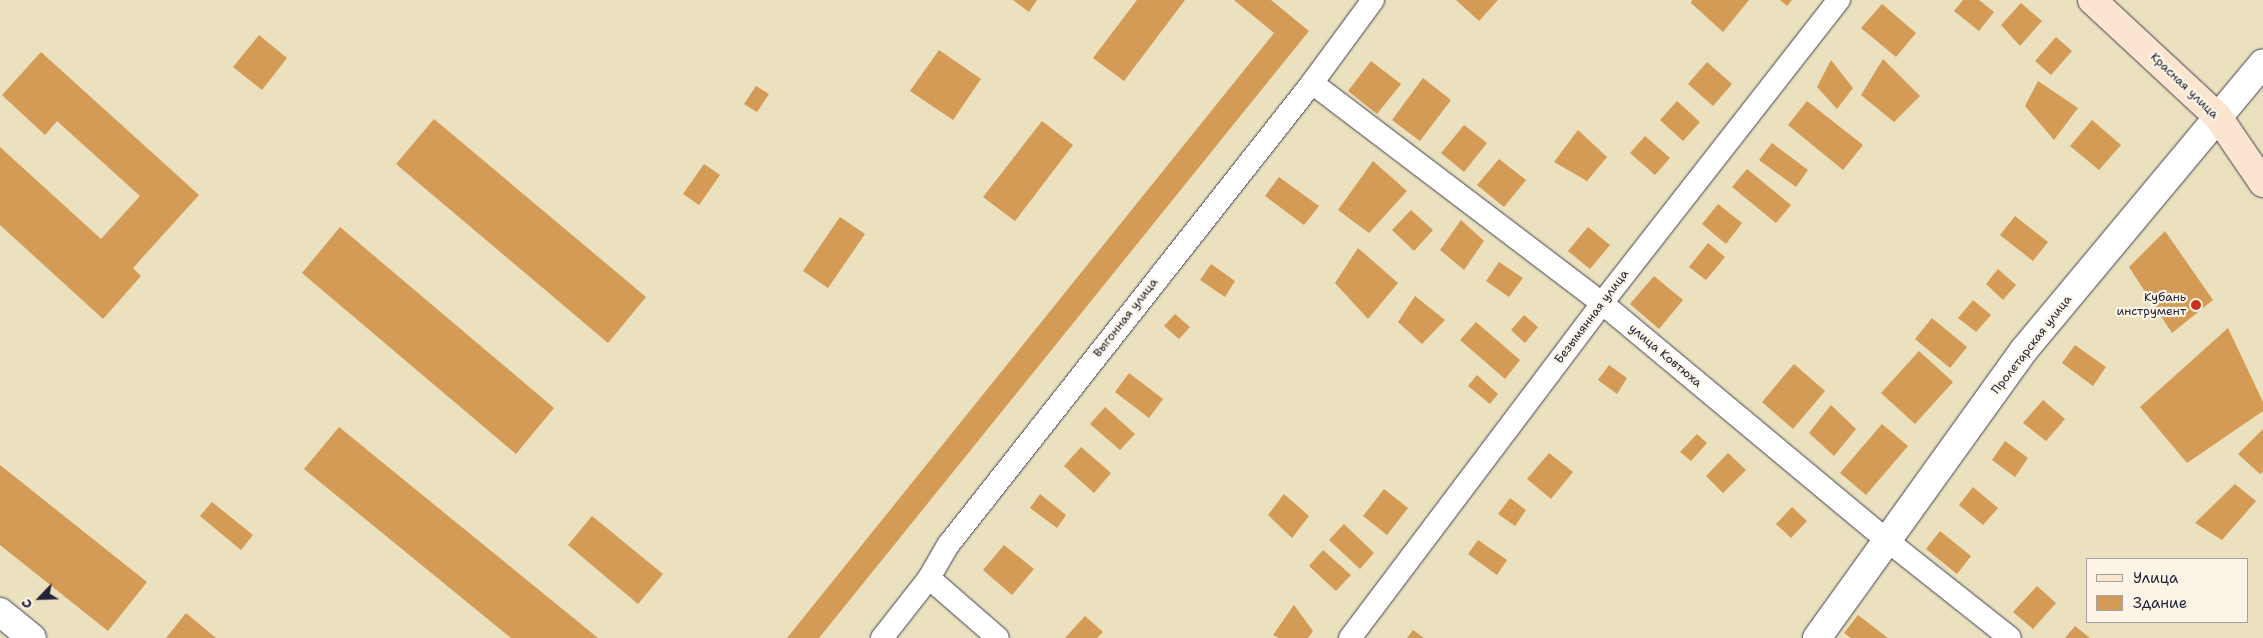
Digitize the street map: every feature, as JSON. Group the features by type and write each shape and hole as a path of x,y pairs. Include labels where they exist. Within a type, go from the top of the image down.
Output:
{"main road":[{"name":"Красная улица","path":"2092,0 2218,117 2263,183"}],"street":[{"name":"Выгонная улица","path":"882,638 929,578 949,544 1312,83 1373,0"},
{"name":"Безымянная улица","path":"1350,638 1602,303 1839,0"},
{"name":"Пролетарская улица","path":"1817,638 1889,542 2024,350 2263,63"},
{"name":"улица Ковтюха","path":"1312,83 1602,303 1889,542 2010,638"},
{"path":"929,578 998,638"},
{"path":"0,612 32,638"}],"building":[{"path":"1013,0 1037,0 1029,12"},
{"path":"1137,0 1185,0 1124,81 1093,58"},
{"path":"1234,0 1271,0 1309,31 819,638 787,638 1274,33"},
{"path":"1456,0 1498,0 1479,21"},
{"path":"1692,0 1749,0 1723,32 1691,3"},
{"path":"1780,0 1792,0 1787,6"},
{"path":"1963,0 1979,0 1994,12 1979,31 1954,11"},
{"path":"2021,3 2042,21 2020,46 2001,25"},
{"path":"1882,4 1916,33 1896,57 1861,28"},
{"path":"259,35 287,58 262,90 233,67"},
{"path":"2056,37 2072,51 2051,75 2035,61"},
{"path":"939,50 981,79 953,120 910,91"},
{"path":"41,52 199,195 133,268 141,276 103,319 0,225 0,147 101,239 140,196 57,121 45,135 2,95"},
{"path":"1883,59 1920,96 1894,122 1861,95"},
{"path":"1831,60 1853,88 1837,109 1817,87"},
{"path":"1371,61 1401,84 1377,114 1348,91"},
{"path":"1707,62 1732,84 1713,106 1688,84"},
{"path":"1423,78 1451,100 1420,141 1392,120"},
{"path":"2038,81 2078,108 2054,140 2025,106"},
{"path":"756,86 769,94 757,112 744,104"},
{"path":"1677,101 1700,122 1683,141 1660,120"},
{"path":"1807,101 1863,145 1843,170 1788,125"},
{"path":"434,119 646,297 608,343 396,164"},
{"path":"2092,120 2121,145 2099,170 2070,146"},
{"path":"1042,121 1073,145 1015,221 983,197"},
{"path":"1464,125 1487,143 1464,172 1441,153"},
{"path":"1578,130 1607,157 1587,181 1554,162"},
{"path":"1645,136 1670,158 1655,175 1630,153"},
{"path":"1772,143 1808,170 1796,187 1759,160"},
{"path":"1499,159 1526,180 1504,207 1477,185"},
{"path":"1373,161 1407,191 1369,233 1338,210"},
{"path":"704,164 720,175 699,205 683,194"},
{"path":"1747,169 1791,205 1776,223 1732,187"},
{"path":"1279,177 1319,206 1304,225 1265,196"},
{"path":"1718,204 1742,223 1726,244 1702,224"},
{"path":"1411,210 1433,230 1414,251 1392,230"},
{"path":"2015,216 2048,242 2033,261 2000,235"},
{"path":"840,217 865,234 828,288 803,271"},
{"path":"1461,220 1484,241 1464,270 1440,250"},
{"path":"340,227 554,408 516,454 302,273"},
{"path":"1588,227 1610,245 1590,269 1568,251"},
{"path":"2165,231 2213,300 2172,333 2129,267"},
{"path":"1708,243 1725,257 1706,280 1689,267"},
{"path":"1358,248 1398,283 1368,319 1335,283"},
{"path":"1499,262 1523,278 1509,297 1486,281"},
{"path":"1211,264 1235,281 1225,297 1200,280"},
{"path":"1998,269 2016,285 2003,300 1986,284"},
{"path":"1654,276 1683,300 1659,329 1630,304"},
{"path":"1415,296 1445,320 1422,344 1398,322"},
{"path":"1973,300 1991,315 1976,332 1958,318"},
{"path":"1175,314 1190,327 1179,339 1164,326"},
{"path":"1524,315 1538,327 1525,343 1511,330"},
{"path":"1932,318 1967,347 1950,368 1915,339"},
{"path":"1476,322 1520,360 1505,379 1460,340"},
{"path":"2228,328 2263,402 2263,411 2187,463 2140,407"},
{"path":"2075,345 2106,367 2093,386 2062,363"},
{"path":"1919,351 1953,382 1915,424 1881,393"},
{"path":"1794,364 1825,391 1793,429 1762,402"},
{"path":"1609,365 1627,378 1617,394 1598,380"},
{"path":"1129,373 1163,399 1149,418 1115,392"},
{"path":"1477,375 1498,394 1490,404 1468,386"},
{"path":"2043,400 2065,419 2046,441 2023,423"},
{"path":"1831,405 1856,429 1834,456 1809,433"},
{"path":"1105,407 1135,434 1120,450 1090,424"},
{"path":"1882,424 1908,446 1866,495 1840,473"},
{"path":"339,427 598,638 511,638 304,469"},
{"path":"2263,429 2263,472 2260,474 2238,454"},
{"path":"1697,434 1707,443 1691,461 1680,452"},
{"path":"2005,441 2028,458 2015,477 1992,460"},
{"path":"1081,447 1111,473 1094,493 1064,466"},
{"path":"1549,453 1573,472 1551,499 1527,479"},
{"path":"1728,453 1746,470 1723,493 1706,476"},
{"path":"0,465 147,582 108,631 0,545"},
{"path":"2235,484 2256,501 2222,540 2195,523"},
{"path":"1973,487 1998,508 1983,525 1959,505"},
{"path":"1384,489 1408,508 1387,535 1363,516"},
{"path":"1040,494 1066,515 1057,528 1030,508"},
{"path":"1284,494 1309,516 1292,538 1268,515"},
{"path":"1510,498 1526,510 1515,526 1498,514"},
{"path":"212,502 253,535 241,550 200,516"},
{"path":"1792,507 1807,521 1791,538 1776,524"},
{"path":"592,516 663,574 638,604 568,545"},
{"path":"1344,524 1374,553 1360,569 1329,540"},
{"path":"1940,531 1971,556 1957,574 1926,549"},
{"path":"1478,540 1507,560 1497,575 1468,554"},
{"path":"1004,545 1034,569 1012,595 983,570"},
{"path":"1323,550 1351,575 1336,591 1309,566"},
{"path":"2037,586 2056,603 2033,629 2013,612"},
{"path":"1294,605 1313,631 1308,638 1279,638 1273,635"},
{"path":"186,613 216,638 166,638"},
{"path":"1858,615 1888,638 1851,638 1844,633"},
{"path":"1085,616 1103,632 1097,638 1065,638"},
{"path":"2075,626 2090,638 2065,638"},
{"path":"1413,630 1424,638 1407,638"}],"place":[{"name":"Кубань инструмент","path":"2196,305"}]}
